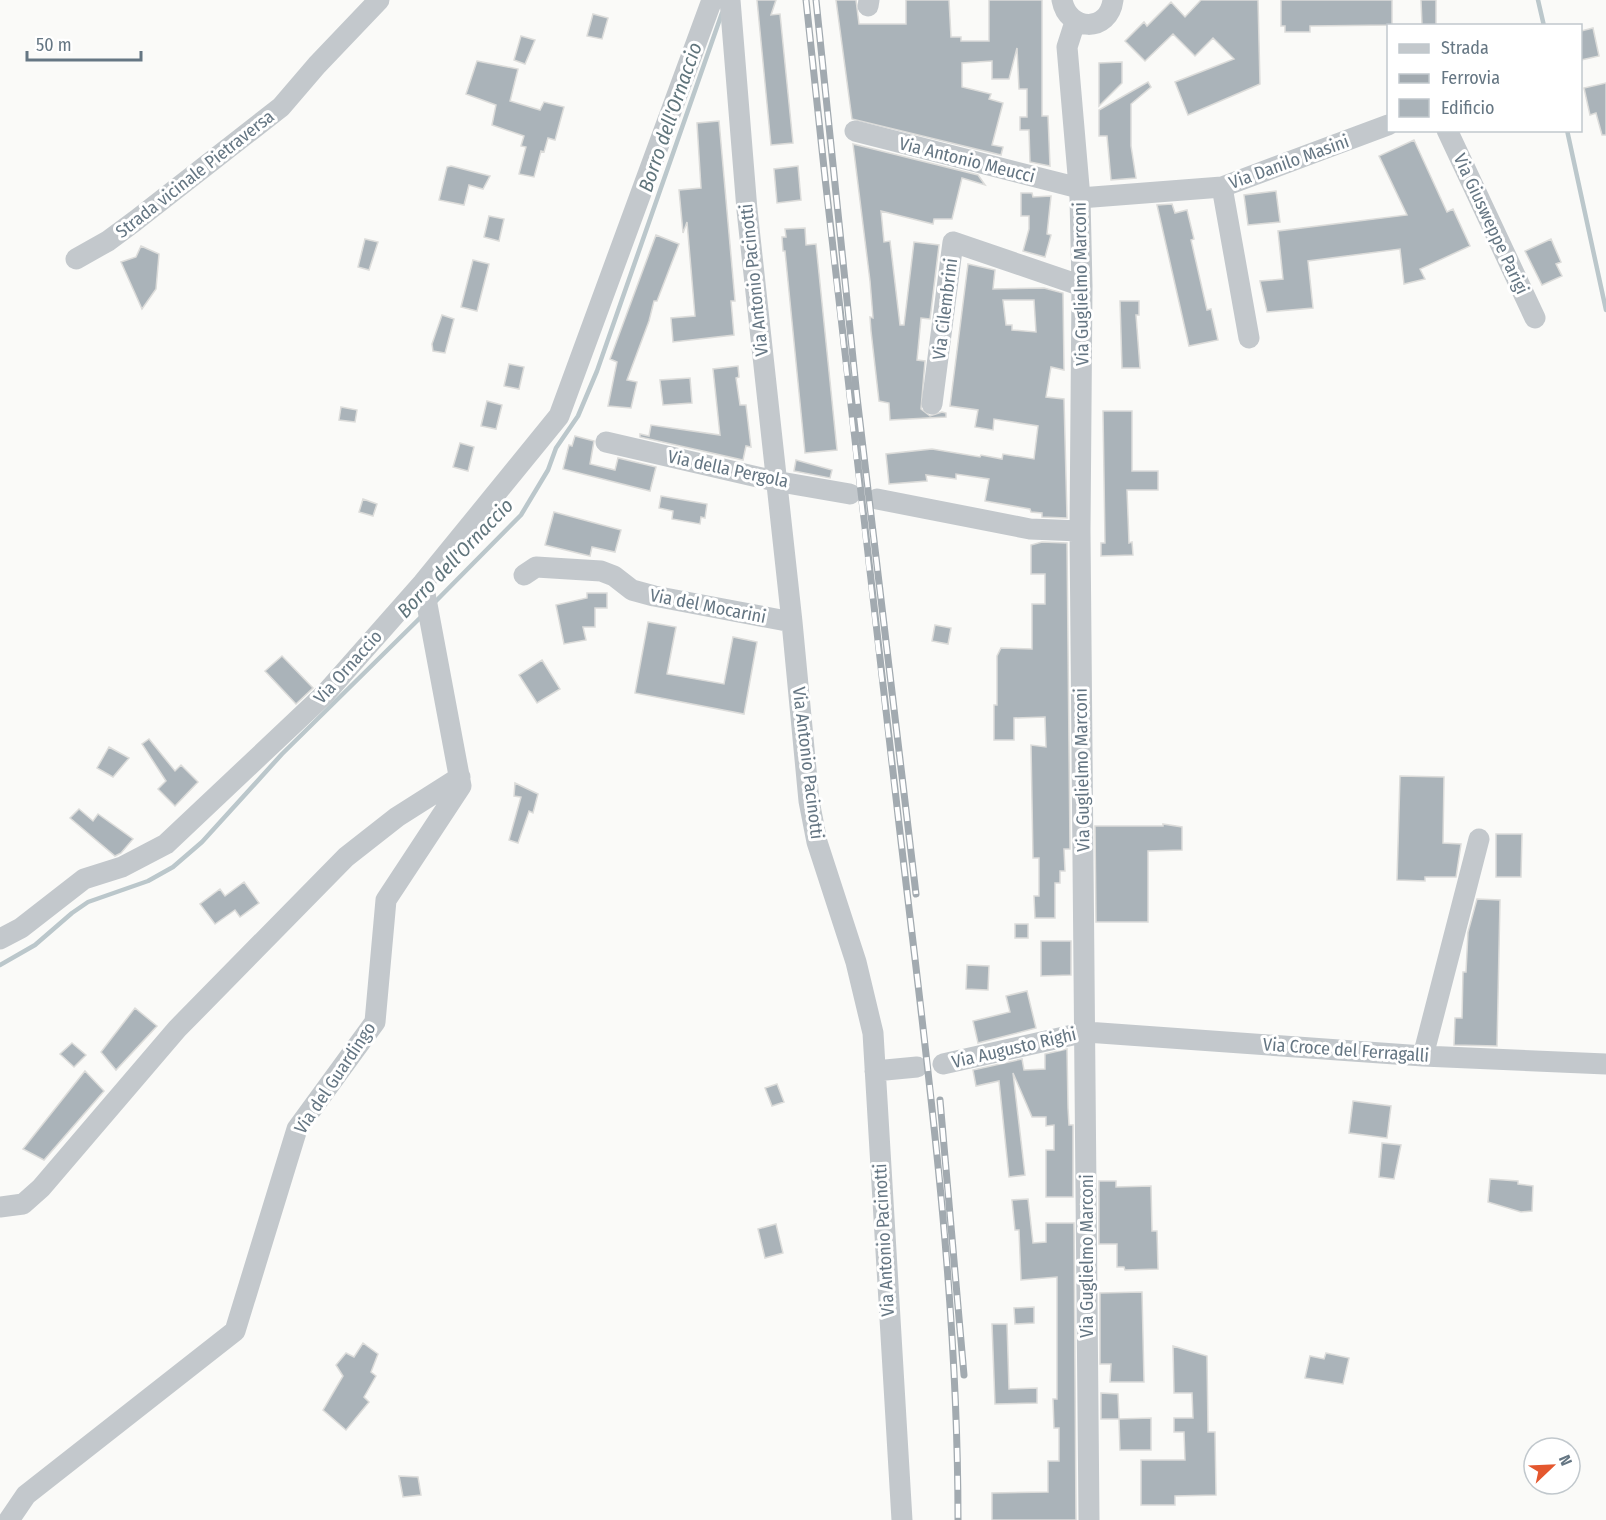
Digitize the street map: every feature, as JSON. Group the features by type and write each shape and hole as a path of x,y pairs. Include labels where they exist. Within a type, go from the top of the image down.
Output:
{"street":[{"name":"Strada vicinale Pietraversa","path":"76,259 126,228 282,107 317,65 379,0"},
{"name":"Via Ornaccio","path":"0,939 21,928 84,879 122,867 166,844 325,694 424,591 559,416 712,0"},
{"name":"Via Antonio Pacinotti","path":"730,0 747,210 809,801 826,871 856,962 873,1033 902,1520"},
{"path":"1062,0 1068,16 1075,22 1089,25 1097,24 1109,15 1113,0"},
{"name":"Via Guglielmo Marconi","path":"1075,22 1067,47 1079,193 1082,286 1080,531 1089,1520"},
{"name":"Via Danilo Masini","path":"1079,193 1222,187 1387,126"},
{"name":"Via Antonio Meucci","path":"855,131 1079,193"},
{"name":"Via Giusweppe Parigi","path":"1448,132 1535,318"},
{"path":"1222,187 1249,338"},
{"name":"Via Cilembrini","path":"932,404 954,242 1082,286"},
{"name":"Via della Pergola","path":"606,442 775,481 850,494"},
{"path":"878,499 1030,529 1080,531"},
{"name":"Via del Mocarini","path":"524,575 536,567 601,571 614,576 632,590 654,596 792,622"},
{"path":"0,1207 23,1204 41,1188 177,1029 346,857 396,817 460,777 424,591"},
{"name":"Via del Guardingo","path":"9,1520 26,1495 235,1331 297,1129 375,1022 386,900 461,786 460,777"},
{"path":"1423,1056 1479,839"},
{"name":"Via Croce del Ferragalli","path":"1086,1032 1423,1056 1606,1064"},
{"name":"Via Augusto Righi","path":"943,1064 1086,1032"},
{"path":"875,1071 916,1067"}],"building":[{"path":"757,0 776,0 771,15 780,14 793,143 771,145"},
{"path":"836,0 856,0 859,24 906,24 906,0 949,0 951,37 961,37 961,41 989,41 989,0 1042,0 1042,116 1048,116 1050,166 1030,162 1029,130 1020,130 1020,117 1027,117 1027,89 1019,89 1017,48 1009,79 992,79 992,61 962,63 962,87 991,94 989,99 1003,103 992,145 1003,147 1001,155 852,119"},
{"path":"1201,0 1258,0 1260,84 1188,115 1175,82 1234,59 1213,38 1195,56 1173,34 1145,61 1125,41 1144,22 1147,26 1171,2 1185,17"},
{"path":"1281,0 1392,0 1392,24 1310,26 1310,32 1285,32 1285,26 1281,26"},
{"path":"1421,0 1436,0 1436,24 1422,24"},
{"path":"593,14 608,18 602,39 587,36"},
{"path":"1593,28 1599,56 1582,60 1582,31"},
{"path":"521,36 535,40 525,64 514,60"},
{"path":"477,61 518,69 510,101 540,110 544,102 564,107 555,140 548,138 544,152 541,151 534,177 519,174 526,147 521,146 524,136 492,125 496,105 466,94"},
{"path":"1122,62 1122,83 1099,106 1099,63"},
{"path":"1148,82 1151,87 1131,104 1131,146 1136,178 1111,180 1107,136 1099,136 1099,110"},
{"path":"1606,83 1606,135 1602,135 1596,113 1590,115 1584,88"},
{"path":"719,121 735,301 731,301 734,335 673,342 671,318 695,316 687,222 683,233 679,190 701,188 697,123"},
{"path":"1414,140 1447,212 1453,209 1470,246 1420,269 1425,279 1404,284 1400,249 1308,261 1313,308 1267,312 1260,281 1283,279 1278,231 1407,215 1379,156"},
{"path":"853,144 978,175 985,185 962,178 952,219 934,219 933,224 881,211 884,242 890,241 900,325 904,325 914,242 939,245 930,319 921,318 917,360 925,361 921,409 930,416 942,412 946,413 946,417 890,420 889,403 879,401 871,331 870,317 873,318 870,281"},
{"path":"798,166 801,200 777,203 774,169"},
{"path":"447,167 490,176 483,189 469,185 464,205 439,200"},
{"path":"1276,191 1280,222 1248,225 1244,195"},
{"path":"1021,193 1032,193 1033,197 1051,196 1047,234 1051,235 1045,257 1023,251 1029,229 1029,216 1021,216"},
{"path":"1172,204 1175,213 1187,210 1194,239 1191,240 1207,310 1211,309 1218,340 1189,346 1157,205"},
{"path":"489,216 504,219 499,241 484,237"},
{"path":"805,228 806,245 816,244 837,450 805,453 782,237 786,237 785,229"},
{"path":"656,235 679,244 657,301 654,301 627,380 637,382 631,408 608,406 617,362 610,359"},
{"path":"365,239 378,242 369,270 358,267"},
{"path":"1551,239 1561,262 1556,264 1562,276 1542,285 1525,251"},
{"path":"141,246 159,254 156,289 142,309 121,262 136,257"},
{"path":"473,260 489,264 477,311 461,307"},
{"path":"968,264 995,270 993,289 1044,288 1063,293 1064,370 1051,367 1046,397 1064,399 1067,518 1042,517 1042,513 1031,512 1030,509 985,501 989,479 956,474 956,479 926,475 927,481 889,484 886,454 932,449 980,457 981,455 1002,459 1003,454 1034,459 1038,426 994,419 993,430 975,427 978,410 950,406","holes":["1003,300 1034,300 1036,332 1012,330 1012,325 1006,325"]},
{"path":"1120,301 1139,301 1139,315 1136,315 1140,368 1122,368"},
{"path":"442,315 454,319 445,353 433,351 432,344"},
{"path":"509,364 524,367 519,389 504,386"},
{"path":"738,366 739,377 736,378 740,405 746,405 751,447 746,446 743,460 640,437 640,434 649,436 651,425 720,435 713,369"},
{"path":"690,378 692,403 663,405 660,380"},
{"path":"487,401 502,405 496,429 481,426"},
{"path":"341,407 357,410 355,422 339,420"},
{"path":"1103,411 1132,411 1132,471 1158,471 1158,490 1127,490 1129,543 1132,542 1133,555 1101,556 1101,543 1105,543"},
{"path":"575,436 594,441 590,464 615,470 618,458 656,467 650,491 563,469 569,445 572,446"},
{"path":"460,443 474,447 468,471 453,467"},
{"path":"796,460 832,470 830,478 794,471"},
{"path":"661,496 707,504 705,518 701,517 700,524 672,519 673,511 659,508"},
{"path":"363,499 377,504 373,516 359,512"},
{"path":"554,512 621,530 615,552 592,547 590,556 545,545"},
{"path":"1042,542 1067,543 1070,849 1064,849 1065,871 1060,871 1060,883 1055,883 1055,918 1035,918 1034,896 1039,896 1039,858 1033,858 1031,745 1046,747 1045,717 1014,718 1014,740 994,740 997,656 1001,648 1032,649 1032,604 1045,604 1045,574 1031,574 1031,545"},
{"path":"587,593 607,593 607,608 595,608 595,627 583,627 586,640 564,644 556,605 587,598"},
{"path":"648,622 676,627 667,674 724,684 733,637 757,642 744,714 635,693"},
{"path":"935,625 951,628 948,644 932,641"},
{"path":"282,656 313,688 296,704 265,671"},
{"path":"542,660 560,689 537,703 519,675"},
{"path":"149,739 175,771 181,765 198,782 175,806 158,789 166,781 142,744"},
{"path":"109,747 129,758 113,777 97,768"},
{"path":"1400,776 1444,777 1443,843 1461,844 1456,877 1425,877 1425,881 1397,880"},
{"path":"515,783 538,794 533,813 529,811 518,843 509,840 521,797 514,796"},
{"path":"79,809 93,821 98,814 133,839 121,853 115,856 70,818"},
{"path":"1163,824 1182,827 1182,850 1148,851 1148,922 1096,922 1095,826 1163,826"},
{"path":"1496,834 1522,834 1521,877 1496,877"},
{"path":"244,882 259,903 240,917 235,910 215,924 200,904 220,889 225,896"},
{"path":"1477,899 1500,900 1497,1046 1454,1045 1455,1018 1462,1018 1463,972 1466,972 1468,932"},
{"path":"1015,924 1028,924 1028,938 1015,938"},
{"path":"1041,941 1071,941 1071,975 1041,976"},
{"path":"967,965 989,966 988,990 966,989"},
{"path":"1027,991 1036,1028 978,1043 973,1021 1010,1012 1006,996"},
{"path":"135,1008 157,1026 116,1070 101,1052"},
{"path":"72,1043 86,1055 74,1067 60,1054"},
{"path":"1067,1049 1069,1125 1073,1125 1073,1197 1046,1197 1046,1150 1054,1150 1054,1125 1046,1126 1046,1117 1032,1117 1013,1073 1025,1175 1009,1177 999,1081 976,1086 973,1070 1022,1059 1024,1070 1045,1069 1045,1054"},
{"path":"85,1071 104,1091 44,1160 23,1149"},
{"path":"777,1084 784,1102 772,1106 765,1088"},
{"path":"1353,1101 1391,1106 1387,1138 1349,1133"},
{"path":"1382,1143 1401,1145 1394,1179 1379,1177"},
{"path":"1490,1179 1518,1181 1518,1184 1533,1186 1532,1211 1521,1212 1488,1202"},
{"path":"1099,1181 1116,1181 1116,1187 1151,1186 1152,1231 1157,1231 1158,1269 1125,1270 1124,1267 1117,1267 1117,1244 1099,1244"},
{"path":"1028,1199 1033,1243 1046,1242 1046,1223 1074,1223 1076,1520 992,1520 992,1493 1048,1492 1048,1461 1059,1461 1059,1428 1054,1428 1053,1399 1057,1399 1057,1277 1021,1280 1019,1230 1015,1230 1012,1200"},
{"path":"776,1224 783,1253 765,1258 758,1229"},
{"path":"1142,1292 1144,1382 1110,1382 1111,1364 1100,1364 1100,1293"},
{"path":"1034,1307 1034,1323 1015,1324 1014,1308"},
{"path":"992,1324 1007,1324 1009,1389 1037,1388 1037,1403 995,1404"},
{"path":"363,1343 378,1354 371,1372 376,1376 364,1397 369,1402 346,1430 323,1410 343,1376 336,1365 346,1353 354,1357"},
{"path":"1173,1346 1207,1356 1208,1432 1215,1432 1216,1495 1175,1496 1175,1505 1141,1505 1141,1460 1185,1460 1184,1432 1174,1432 1174,1418 1193,1418 1192,1393 1174,1393"},
{"path":"1326,1353 1349,1358 1343,1384 1305,1378 1310,1356 1324,1359"},
{"path":"1101,1393 1118,1394 1119,1419 1101,1419"},
{"path":"1151,1418 1151,1450 1120,1450 1119,1419"},
{"path":"399,1476 418,1477 421,1495 403,1497"}],"waterway":[{"path":"1538,0 1544,24"},
{"name":"Borro dell'Ornaccio","path":"434,603 521,515 548,470 556,448 578,416 597,371 722,13"},
{"path":"1567,132 1606,310"},
{"name":"Borro dell'Ornaccio","path":"0,965 35,945 88,902 148,881 173,867 202,842 282,754 422,616"}],"railway":[{"path":"806,0 939,1171 953,1345 958,1520"},
{"path":"816,0 857,397 916,894"},
{"path":"940,1100 964,1375"}]}
